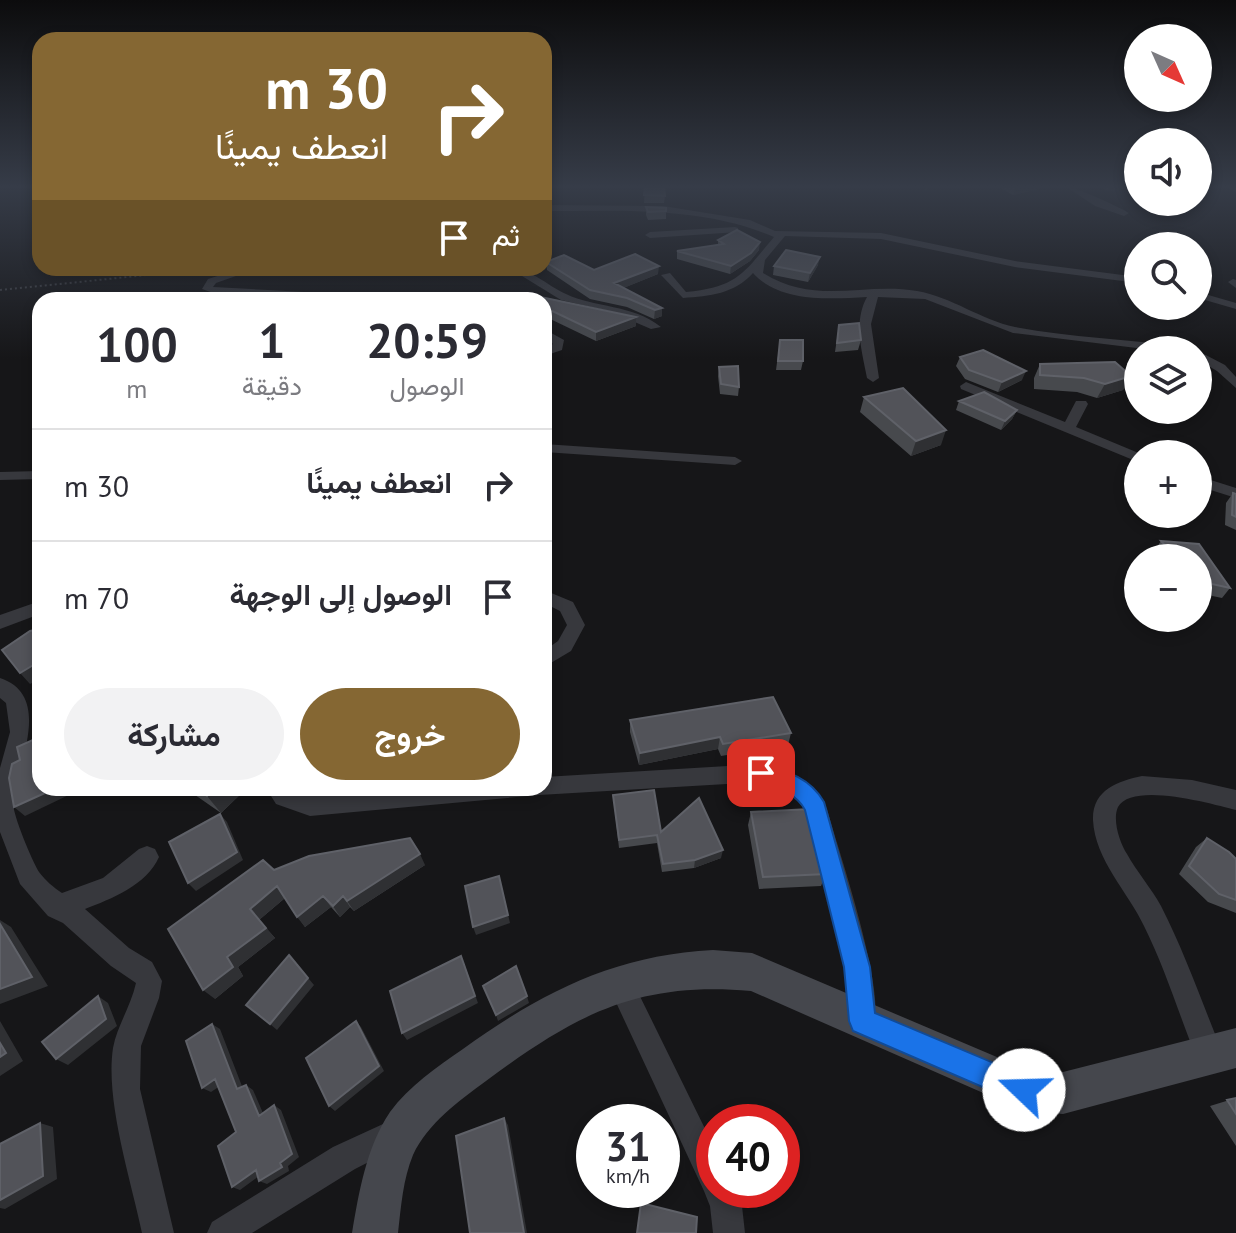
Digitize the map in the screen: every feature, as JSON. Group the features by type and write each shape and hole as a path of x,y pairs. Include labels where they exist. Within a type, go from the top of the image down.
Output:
{"street":[{"path":"666,275 683,295 708,293 736,285 776,244"},
{"path":"917,244 1015,264 1124,278"},
{"path":"760,260 758,274 791,291 814,297 874,294 929,297 993,325 1013,330 1124,343"},
{"path":"213,292 206,287 212,281 228,276"},
{"path":"528,276 565,298 612,308 655,327"},
{"path":"873,378 865,330 866,309 874,294"},
{"path":"1212,299 1236,306"},
{"path":"552,338 560,343 552,349"},
{"path":"1212,363 1236,384"},
{"path":"966,386 1124,452"},
{"path":"1068,430 1081,404"},
{"path":"552,449 735,461"},
{"path":"0,476 32,475"},
{"path":"1212,485 1236,493"},
{"path":"552,600 567,607 576,625 565,647 552,655"},
{"path":"0,622 32,610"},
{"path":"0,686 15,699 20,732 1,805 4,820 23,857 28,876 57,907 72,914 120,957 143,971 149,981 146,998 127,1046 124,1065 126,1089 158,1233"},
{"path":"552,786 761,773 775,776 798,788 809,797 816,809 827,845 857,967 863,1021"},
{"path":"375,1233 388,1162 404,1130 427,1099 520,1030 568,1003 620,983 674,969 718,967 752,972 1003,1083 1041,1092 1063,1093 1222,1051 1153,916 1117,859 1102,818 1108,803 1121,790 1140,783 1177,786 1236,800"},
{"path":"283,796 310,806 406,796"},
{"path":"57,907 111,887 147,857"},
{"path":"620,983 696,1142"},
{"path":"223,1233 344,1158 404,1130"},
{"path":"726,1208 729,1233"}],"path":[{"path":"0,290 135,276"}],"building":[{"path":"724,244 759,244 751,253 731,266 677,251"},
{"path":"786,250 820,257 810,273 774,266"},
{"path":"635,254 659,266 614,283 662,308 655,310 627,298 590,290 552,266 552,260 564,255 594,270"},
{"path":"552,299 636,317 596,332 552,311"},
{"path":"859,323 861,340 837,343 839,325"},
{"path":"780,340 803,340 803,361 778,361"},
{"path":"983,350 1026,371 1002,382 969,370 960,357"},
{"path":"1115,362 1124,370 1124,378 1105,384 1084,378 1040,375 1040,364"},
{"path":"738,366 739,387 721,384 719,367"},
{"path":"903,388 946,430 916,441 864,397"},
{"path":"984,392 1017,410 1005,421 959,401"},
{"path":"1233,493 1236,494 1236,517 1232,515"},
{"path":"1161,541 1199,544 1164,544"},
{"path":"1212,562 1230,588 1212,584"},
{"path":"30,631 32,666 20,673 2,650"},
{"path":"773,697 791,733 723,744 720,737 640,753 630,720"},
{"path":"32,740 32,796 38,796 14,807 9,778 12,764 20,760 17,747"},
{"path":"654,790 661,832 699,798 723,850 695,860 663,864 657,835 619,840 613,795"},
{"path":"810,809 826,874 763,877 751,812"},
{"path":"220,814 237,852 188,883 169,842"},
{"path":"410,838 420,854 347,901 343,896 333,906 323,896 297,917 277,886 250,909 266,928 227,957 233,967 203,990 168,929 263,860 274,870 309,856"},
{"path":"1207,838 1236,859 1236,900 1219,894 1189,866"},
{"path":"499,876 508,915 473,927 465,886"},
{"path":"0,924 32,977 0,989"},
{"path":"289,955 308,978 270,1024 246,1005"},
{"path":"461,956 475,996 402,1033 390,991"},
{"path":"516,966 527,996 496,1015 483,986"},
{"path":"98,996 106,1019 56,1059 42,1042"},
{"path":"356,1021 379,1066 329,1106 306,1058"},
{"path":"212,1024 237,1089 246,1085 259,1116 274,1105 292,1154 280,1163 282,1167 259,1181 256,1170 232,1187 218,1146 236,1132 215,1079 202,1088 186,1041"},
{"path":"0,1043 6,1053 0,1057"},
{"path":"1236,1098 1236,1114 1227,1100"},
{"path":"504,1118 524,1233 470,1233 456,1136"},
{"path":"40,1123 43,1176 0,1200 0,1144"},
{"path":"640,1208 661,1208 697,1217 696,1233 637,1233"}],"route":[{"path":"761,773 788,781 809,797 816,809 857,967 863,1021 1024,1090"}]}
